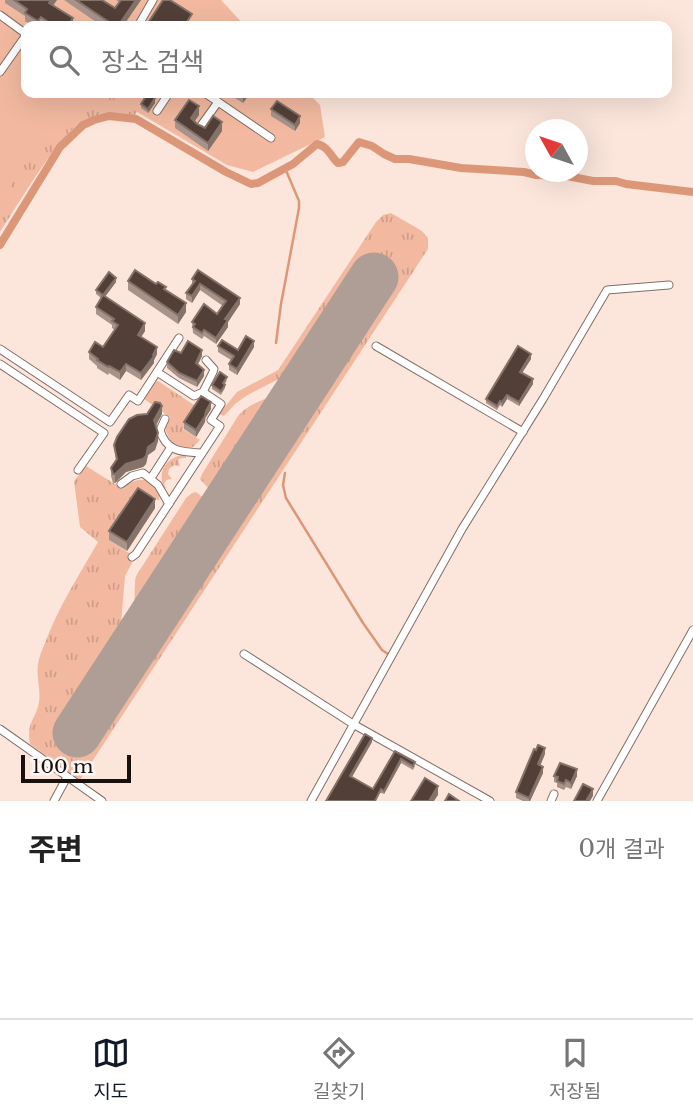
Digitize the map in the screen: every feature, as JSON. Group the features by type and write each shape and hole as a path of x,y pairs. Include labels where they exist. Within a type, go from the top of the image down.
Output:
{"street":[{"path":"141,21 153,0"},
{"path":"0,15 21,30"},
{"path":"0,72 21,41"},
{"path":"157,111 166,98"},
{"path":"212,98 271,138"},
{"path":"200,127 218,102"},
{"path":"311,801 462,529 607,289 669,285"},
{"path":"0,349 110,422 129,395 138,401 179,338"},
{"path":"376,346 523,432"},
{"path":"157,372 194,396 203,392 213,372 214,369 206,360"},
{"path":"0,364 104,433 78,470"},
{"path":"132,557 220,426 211,420 221,404 203,392"},
{"path":"165,419 160,430 162,439 171,447 186,453 202,453"},
{"path":"151,478 171,447"},
{"path":"121,484 132,476 143,473 158,485 169,504"},
{"path":"597,801 693,630"},
{"path":"244,654 353,724 490,801"},
{"path":"0,729 102,801"},
{"path":"54,801 67,777"}],"green space":[{"path":"0,0 221,0 240,21 21,21 21,98 79,98 56,117 0,202"},
{"path":"0,78 21,90 21,98 147,98 134,116 98,115 76,126 52,153 0,232"},
{"path":"113,98 313,98 320,105 325,137 253,172 227,165"},
{"path":"391,213 422,231 428,238 428,249 80,780 30,744 29,736 30,725 39,702 38,661 62,604 98,542 80,527 74,481 86,466 123,489 135,481 147,480 157,487 159,493 159,501 153,496 148,502 138,496 109,540 135,557 125,576 119,649 65,728 84,741 387,281 366,268 300,368 246,396 224,416 219,414 237,392 278,370 376,222 383,215"},
{"path":"158,381 197,407 183,429 200,440 191,449 174,444 165,428 170,417 144,399 151,384"},
{"path":"274,395 280,398 280,401 222,489 217,491 208,488 200,479 202,474 238,416 250,406"},
{"path":"186,455 186,458 178,460 180,466 174,465 169,469 168,474 172,479 166,480 164,488 162,472 164,467 170,460"},
{"path":"196,492 210,503 210,508 141,614 134,614 136,576 186,498"}],"building":[{"path":"14,0 51,0 49,3 73,18 71,21 47,21 41,17 38,21 25,13 27,9"},
{"path":"76,0 102,0 115,8 121,0 136,0 121,21 108,21"},
{"path":"163,0 170,0 192,14 187,21 149,21"},
{"path":"145,98 155,98 148,109 141,104"},
{"path":"189,100 199,106 191,118 197,124 205,128 213,116 222,122 208,143 175,120"},
{"path":"277,101 300,116 295,125 271,109"},
{"path":"135,270 156,284 158,282 166,287 164,289 186,303 178,315 128,281"},
{"path":"198,270 240,298 216,338 193,327 195,324 192,322 204,304 217,314 226,301 200,284 192,296 186,293 195,281 192,279"},
{"path":"109,272 116,278 103,295 96,290"},
{"path":"103,295 145,323 138,335 157,347 154,356 141,373 126,364 120,372 97,360 89,352 95,342 103,347 118,325 112,321 114,319 96,307"},
{"path":"246,336 254,341 237,369 229,364 234,356 218,346 222,340 238,350"},
{"path":"188,341 202,350 196,363 204,370 197,381 179,373 167,362 174,350 181,353"},
{"path":"518,346 531,354 520,372 533,379 519,402 507,395 497,406 486,399"},
{"path":"220,372 227,377 221,391 212,385"},
{"path":"201,396 211,402 196,430 184,422"},
{"path":"155,402 162,406 154,420 158,433 155,442 148,447 143,459 126,464 113,474 111,468 117,459 114,445 117,437 129,419 147,414"},
{"path":"138,488 155,499 127,542 109,531"},
{"path":"365,734 372,738 350,776 373,789 395,751 415,762 413,766 401,759 384,791 381,789 375,801 326,801"},
{"path":"538,745 545,748 538,764 543,767 529,798 516,792"},
{"path":"560,763 577,769 571,783 566,780 564,784 554,776"},
{"path":"425,778 438,786 429,801 411,801"},
{"path":"583,784 593,789 586,801 574,801"},
{"path":"449,794 459,801 445,801"}],"waterway":[{"path":"0,245 60,147 83,125 109,116 136,119 251,184 258,183 293,164 317,144 327,149 338,163 343,162 359,142 395,159 461,168 616,181 693,192"},
{"path":"276,343 299,208 299,201 285,168"},
{"path":"285,473 283,485 286,498 363,623 382,650 388,654"}],"runway":[{"path":"77,733 374,277"}]}
